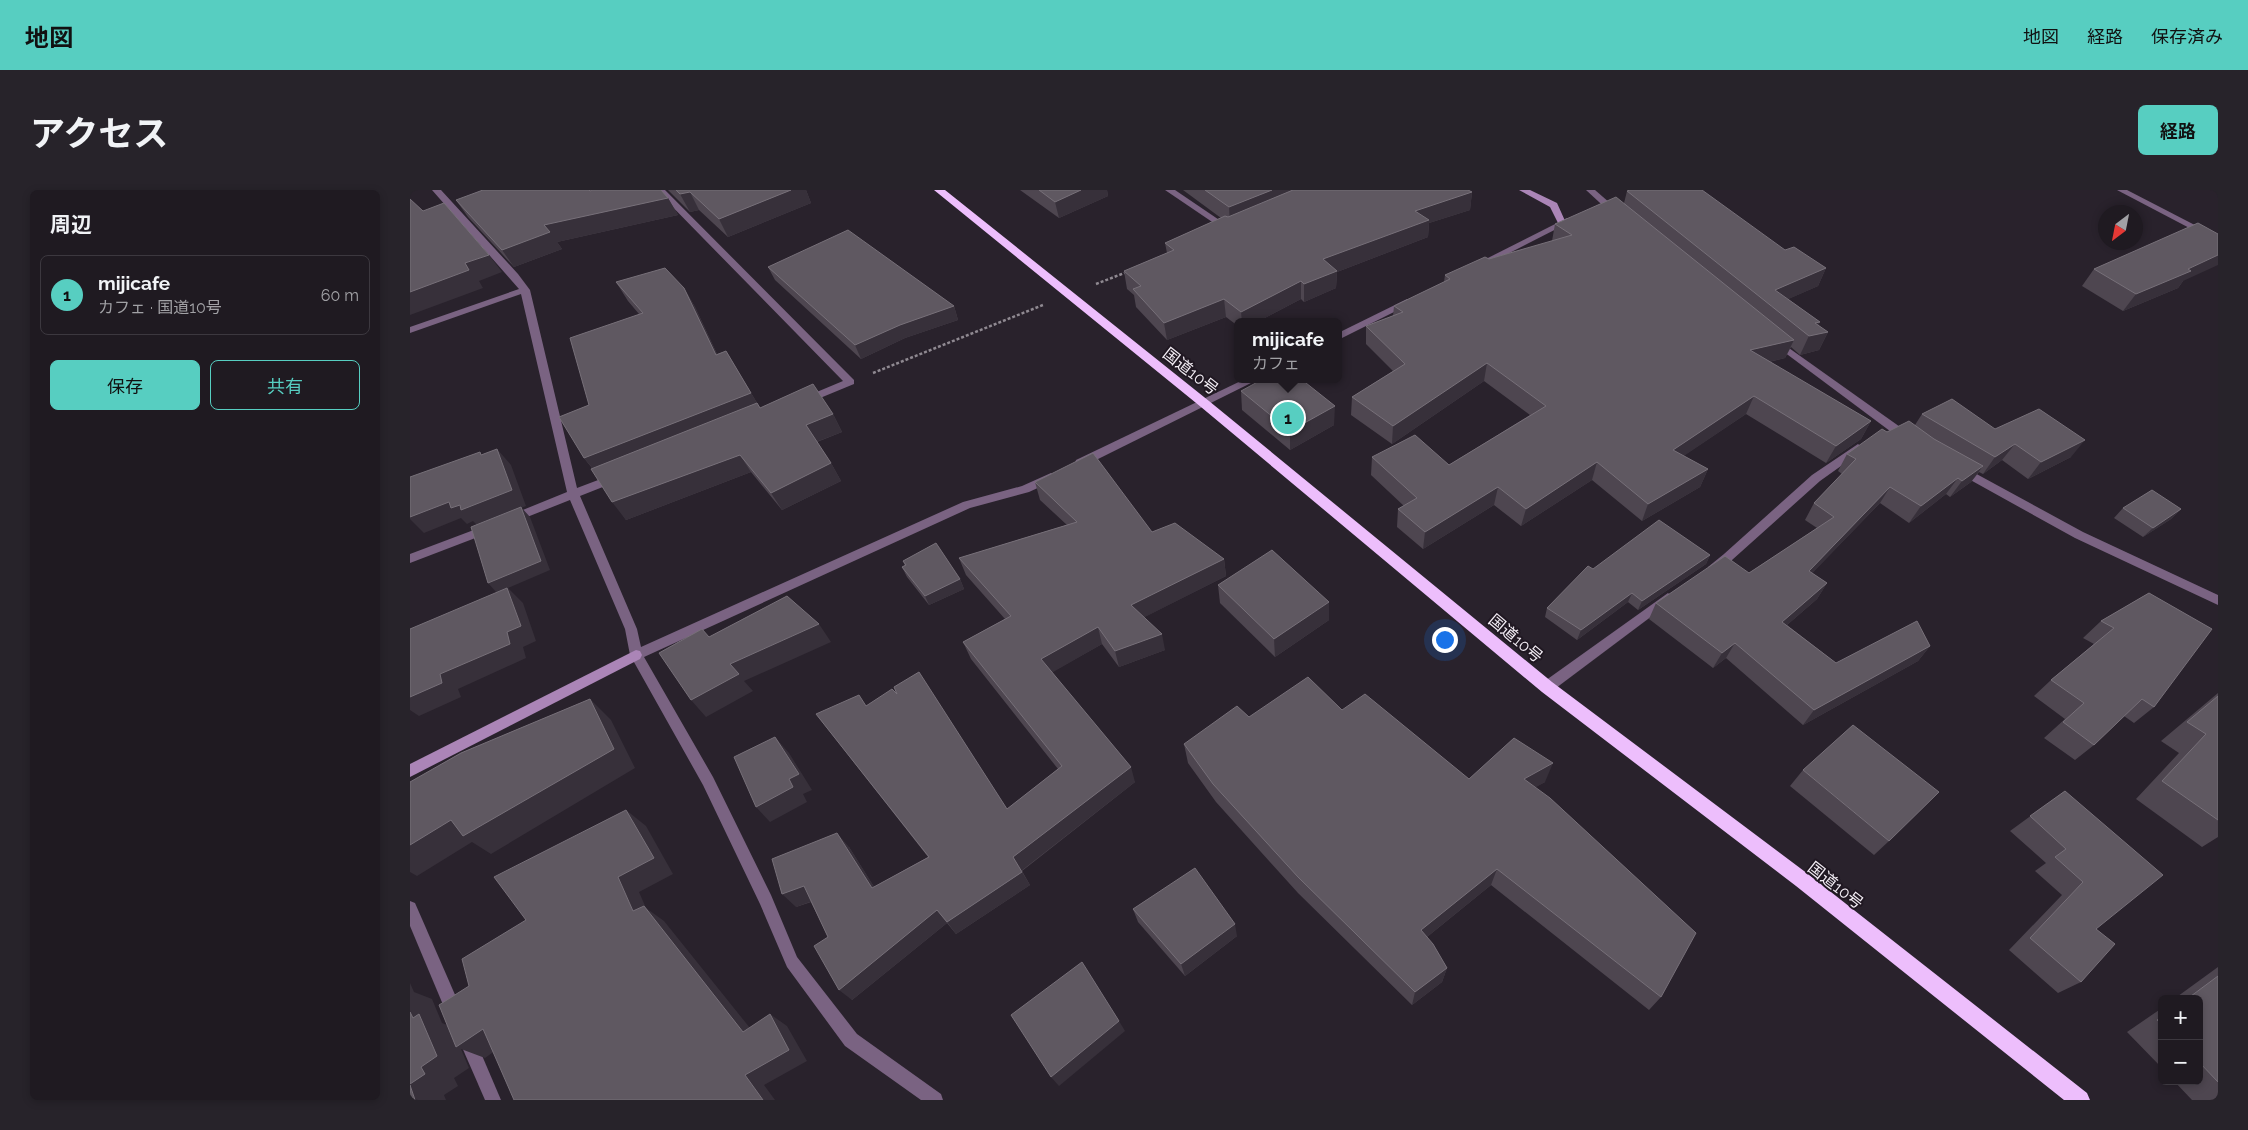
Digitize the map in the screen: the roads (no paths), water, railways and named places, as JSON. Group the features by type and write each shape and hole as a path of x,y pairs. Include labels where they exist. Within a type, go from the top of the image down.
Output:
{"highway":[{"name":"国道10号","path":"939,190 1068,296 1205,404 1548,687 1794,874 2080,1100"}],"street":[{"path":"436,190 515,276 524,290 573,494 631,629 636,655 708,781 766,900 792,962 851,1040 935,1100"},
{"path":"660,190 850,382 794,405"},
{"path":"1169,190 1229,230 1238,226"},
{"path":"1524,190 1554,205 1562,223"},
{"path":"1590,190 1623,218"},
{"path":"2121,190 2218,240"},
{"path":"1476,267 1562,223 1580,217"},
{"path":"410,330 524,290"},
{"path":"1342,335 1416,298"},
{"path":"1767,335 1886,429 1913,441"},
{"path":"410,771 636,655 967,504 1025,489 1246,383"},
{"path":"1704,574 1728,557 1816,478 1865,443"},
{"path":"1953,465 2079,535 2218,600"},
{"path":"410,559 629,472"},
{"path":"1548,687 1680,590"},
{"path":"410,908 493,1100"}],"place":[{"name":"mijicafe","path":"1288,418"}]}
